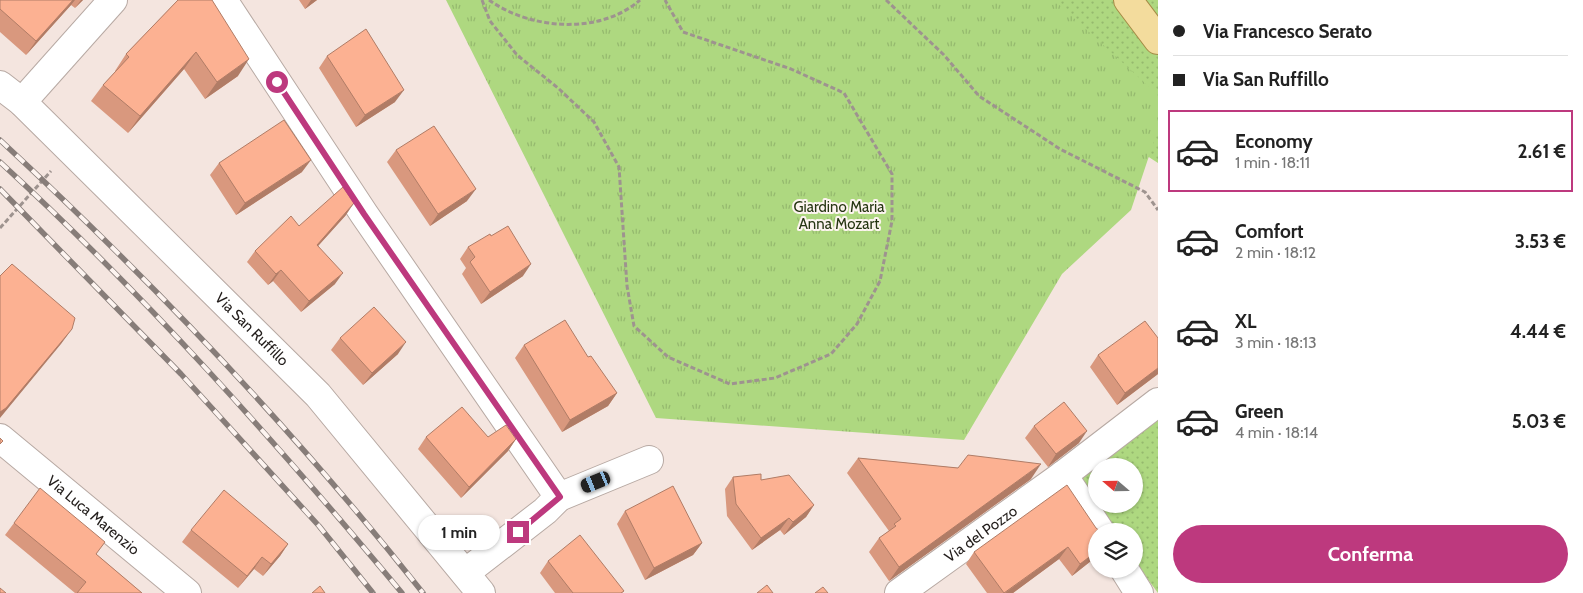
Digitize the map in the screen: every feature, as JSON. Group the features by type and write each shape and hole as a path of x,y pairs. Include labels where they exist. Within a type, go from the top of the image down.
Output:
{"main road":[{"path":"1128,0 1158,40"}],"street":[{"path":"22,102 112,0"},
{"path":"223,0 552,504"},
{"name":"Via San Ruffillo","path":"0,85 22,102 318,395 473,583 552,504 650,460"},
{"name":"Via del Pozzo","path":"899,593 1063,475 1158,402"},
{"name":"Via Luca Marenzio","path":"0,438 187,593"},
{"path":"1063,475 1095,523"},
{"path":"1130,578 1139,593"}],"path":[{"path":"482,0 490,21 517,54 558,88 594,122 619,166 627,286 634,326 668,357 730,384 775,378 831,354 857,324 880,281 892,221 892,174 844,92 792,69 683,32 665,0"},
{"path":"489,0 524,17 567,26 598,20 630,9 640,0"},
{"path":"886,0 944,55 979,96 1060,149 1145,192 1158,210"},
{"path":"0,228 70,150"}],"green space":[{"name":"Giardino Maria Anna Mozart","path":"446,0 1054,0 1158,95 1158,129 1131,210 1062,274 964,440 656,418"},
{"path":"935,0 1158,0 1158,163 1070,106"},
{"path":"1158,407 1158,593 1143,573 1143,523 1107,523 1100,513 1143,513 1143,458 1092,458"},
{"path":"1088,461 1088,497 1071,474"}],"building":[{"path":"0,0 73,0 36,41 0,9"},
{"path":"178,0 212,0 249,59 217,82 196,52 140,116 103,85 129,57 126,54"},
{"path":"366,29 404,90 365,115 327,56"},
{"path":"284,120 311,160 245,203 219,163"},
{"path":"434,126 476,189 438,214 396,150"},
{"path":"343,187 354,203 317,245 343,273 309,301 281,270 276,274 255,251 291,216 299,226"},
{"path":"508,226 531,264 490,292 470,262 475,257 468,247"},
{"path":"12,264 75,318 72,329 6,408 0,412 0,276"},
{"path":"374,307 406,342 372,373 340,338"},
{"path":"565,320 588,357 591,356 617,393 570,420 524,345"},
{"path":"1145,321 1158,338 1158,368 1125,393 1098,355"},
{"path":"1064,402 1087,431 1056,454 1034,426"},
{"path":"462,407 488,437 506,425 516,439 469,487 426,437"},
{"path":"968,455 1041,464 899,567 879,538 896,526 894,524 901,519 858,458 958,468"},
{"path":"761,474 761,480 789,475 814,505 793,522 789,518 761,538 736,504 733,477"},
{"path":"1067,485 1093,523 1088,523 1088,558 1080,564 1068,547 1004,593 974,552"},
{"path":"673,486 702,543 654,568 625,511"},
{"path":"40,488 105,542 96,554 142,593 77,593 86,582 14,523"},
{"path":"224,490 288,544 271,564 262,557 247,576 191,530"},
{"path":"580,535 624,591 621,593 573,593 548,561"},
{"path":"767,585 773,593 757,593"},
{"path":"320,586 325,593 312,593"},
{"path":"823,587 828,593 815,593"}],"railway":[{"path":"0,140 112,247 220,358 324,474 423,593"},
{"path":"0,162 158,317 258,425 402,593"},
{"path":"0,189 181,374 319,526 373,593"}],"route":[{"path":"277,82 364,214 560,497 518,532"}]}
